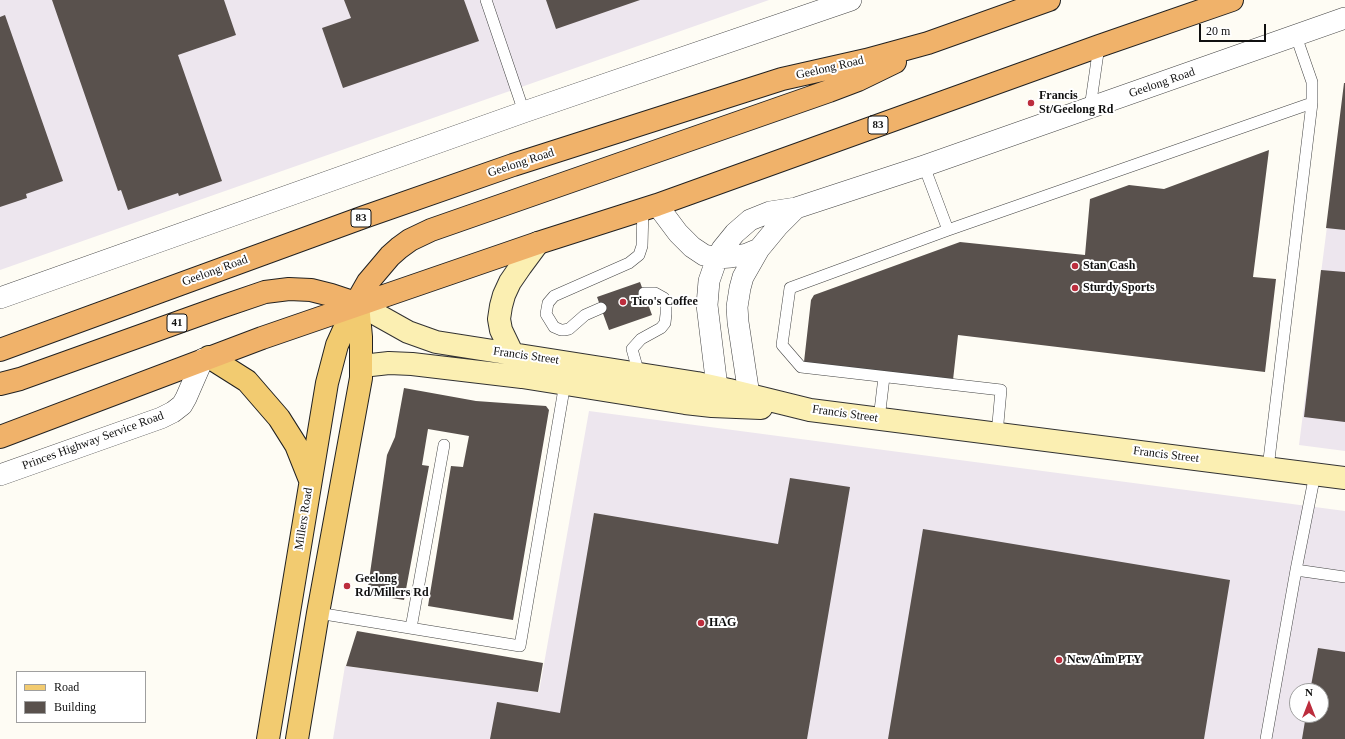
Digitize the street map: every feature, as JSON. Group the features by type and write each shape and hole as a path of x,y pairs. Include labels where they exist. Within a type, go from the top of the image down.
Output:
{"highway":[{"name":"Geelong Road","path":"0,350 364,217 513,165 776,81 928,44 1049,0"},
{"name":"83","path":"206,358 356,304 650,207 1098,46 1232,0"},
{"path":"356,304 368,282 390,256 410,240 431,230 829,91 881,69 928,44"},
{"name":"41","path":"0,384 20,379 265,292 289,289 312,290 331,294 356,304"},
{"path":"0,437 206,358"}],"main road":[{"path":"513,354 501,330 499,319 501,306 504,294 510,282 538,243"},
{"name":"Francis Street","path":"356,304 408,332 431,340 458,346 513,354 566,373 685,403 740,401 1345,478"},
{"path":"297,739 318,613 361,378 361,337 356,304"},
{"name":"Millers Road","path":"268,739 310,481 330,369 337,344 356,304"},
{"path":"206,358 247,381 279,418 296,444 310,481 341,487"},
{"path":"362,366 389,363 497,373 566,373"},
{"name":"Francis Street","path":"566,373 639,374 717,387"},
{"path":"717,387 740,401"}],"street":[{"path":"0,298 524,112 851,0"},
{"name":"Geelong Road","path":"717,387 707,305 709,281 717,258 730,239 750,220 770,212 796,208 924,166 1345,18"},
{"path":"650,207 692,247 704,254 717,258 739,256 759,249"},
{"name":"Geelong Road","path":"740,401 737,301 743,277 759,249 778,226 796,208"},
{"name":"Princes Highway Service Road","path":"0,475 161,418 173,412 186,398 206,358"}],"lane":[{"path":"486,0 524,112"},
{"path":"1268,468 1312,103 1312,82 1296,36"},
{"path":"1090,108 1098,46"},
{"path":"997,434 1001,390 801,368 782,345 790,288 948,230 1312,103"},
{"path":"924,166 948,230"},
{"path":"601,308 585,315 569,329 564,330 554,328 546,314 548,303 554,296 629,263 637,257 642,246 650,207"},
{"path":"639,374 632,349 641,339 661,328 665,323 666,314 666,304 664,298 655,293 644,293"},
{"path":"318,613 520,646 566,373"},
{"path":"879,419 884,377"},
{"path":"411,628 444,445"},
{"path":"1266,739 1296,570 1315,474"},
{"path":"1296,570 1345,577"}],"shaded area":[{"path":"0,0 769,0 0,270"},
{"path":"1345,86 1345,451 1299,445"},
{"path":"589,411 1345,511 1345,739 333,739 345,666 539,692"}],"building":[{"path":"52,0 224,0 236,35 178,55 222,181 179,196 178,193 128,210 121,190 118,191"},
{"path":"344,0 464,0 479,41 343,88 322,28 351,18"},
{"path":"546,0 640,0 556,29"},
{"path":"5,15 63,181 26,194 27,198 0,207 0,17"},
{"path":"1345,83 1345,230 1326,228"},
{"name":"Stan Cash","path":"1269,150 1253,277 1276,279 1265,372 958,335 953,380 804,362 811,300 814,295 960,242 1085,255 1090,199 1129,185 1164,189"},
{"path":"1321,270 1345,272 1345,422 1304,417"},
{"name":"Tico's Coffee","path":"640,282 652,315 609,330 597,297"},
{"path":"404,388 476,401 546,406 549,410 513,620 428,606 451,466 463,467 469,436 428,429 422,465 429,466 404,600 367,594 387,455 395,437"},
{"name":"HAG","path":"790,478 850,487 807,739 490,739 497,702 560,713 594,513 778,544"},
{"name":"New Aim PTY","path":"923,529 1230,580 1204,739 888,739"},
{"path":"357,631 543,663 538,692 346,666"},
{"path":"1318,648 1345,652 1345,739 1302,739 1305,723 1329,723 1329,683 1311,683"}],"place":[{"name":"Francis St/Geelong Rd","path":"1031,103"},
{"name":"Stan Cash","path":"1075,266"},
{"name":"Sturdy Sports","path":"1075,288"},
{"name":"Tico's Coffee","path":"623,302"},
{"name":"Geelong Rd/Millers Rd","path":"347,586"},
{"name":"HAG","path":"701,623"},
{"name":"New Aim PTY","path":"1059,660"}]}
